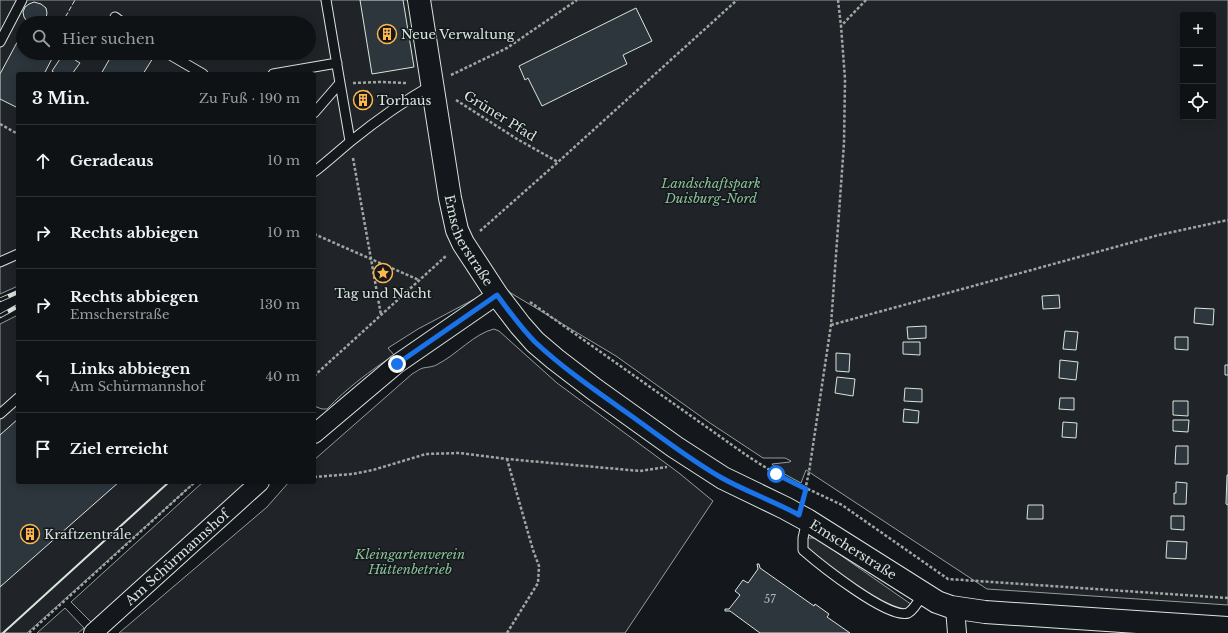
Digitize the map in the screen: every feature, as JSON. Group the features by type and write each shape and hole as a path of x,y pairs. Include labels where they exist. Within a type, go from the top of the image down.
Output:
{"street":[{"name":"Emscherstraße","path":"422,0 432,85 450,198 457,230 463,243 497,295 535,342 555,359 700,464 723,478 803,518 923,593 945,605 955,608 985,612 1228,628"},
{"path":"316,432 397,364 497,295"},
{"name":"Am Schürmannshof","path":"93,633 258,484"},
{"path":"955,608 957,633"}],"lane":[{"path":"0,42 22,0"},
{"path":"326,0 350,141"},
{"path":"179,60 200,72"},
{"path":"285,72 337,63"},
{"path":"316,111 340,83"},
{"path":"316,170 330,160 350,141 404,101 432,85"},
{"path":"0,262 16,255"},
{"path":"0,414 16,400"},
{"path":"803,518 803,550 818,564 857,591 888,610 899,614 908,613 914,608 923,593"}],"path":[{"path":"340,83 380,82 432,85 506,48 577,0"},
{"path":"316,374 450,251 474,236 737,0"},
{"path":"803,518 831,325 844,143 844,79 838,0"},
{"path":"841,26 866,0"},
{"name":"Grüner Pfad","path":"432,85 517,139 558,162"},
{"path":"0,124 16,133"},
{"path":"350,141 381,315"},
{"path":"831,325 1159,235 1228,220"},
{"path":"316,235 419,280"},
{"path":"526,299 749,457 776,474 842,505 948,579 1228,598"},
{"path":"316,477 353,474 373,470 426,454 460,453 507,459 640,471 700,464"},
{"path":"507,459 533,550 540,566 538,583 507,633"},
{"path":"29,633 193,484"}],"green space":[{"name":"Landschaftspark Duisburg-Nord","path":"0,0 1228,0 1228,605 987,589 806,470 801,483 777,470 772,464 791,461 785,458 763,458 710,423 616,356 499,286 418,329 388,348 394,355 359,380 327,409 316,407 316,72 16,72 16,287 0,294"},
{"path":"16,316 16,484 193,484 27,633 0,633 0,324"},
{"name":"Kleingartenverein Hüttenbetrieb","path":"494,329 499,331 557,383 679,473 713,501 625,633 119,633 267,507 287,484 316,484 316,458 412,374 422,368 436,365 445,360 473,339 487,331"},
{"path":"201,484 247,484 91,622 71,602"},
{"path":"65,608 84,628 78,633 37,633"}],"shaded area":[{"path":"803,538 816,538 915,607 908,613 888,610 803,550"}],"building":[{"name":"Neue Verwaltung","path":"360,0 403,0 414,67 372,74"},
{"path":"34,2 41,4 46,8 46,16 24,16 23,12 25,7"},
{"path":"636,8 652,41 623,55 627,64 542,106 528,78 525,80 519,66"},
{"path":"16,44 16,60 51,60 45,72 16,72 16,107 0,99 0,74"},
{"path":"59,60 75,60 80,63 73,72 52,71"},
{"path":"109,60 152,60 144,72 102,72"},
{"name":"Torhaus","path":"368,91 370,107 358,108 356,93"},
{"path":"1059,295 1060,308 1043,309 1042,296"},
{"path":"1195,308 1214,309 1213,325 1194,323"},
{"path":"926,326 926,338 908,339 907,327"},
{"path":"1065,331 1078,332 1076,350 1063,349"},
{"path":"1175,337 1188,337 1188,350 1175,349"},
{"path":"903,342 920,342 920,355 903,354"},
{"path":"836,353 850,354 849,372 836,371"},
{"path":"1060,360 1078,362 1076,380 1059,378"},
{"path":"1225,365 1228,365 1228,375 1225,375"},
{"path":"837,377 855,379 853,396 835,393"},
{"path":"905,388 922,389 922,402 904,401"},
{"path":"1060,398 1074,398 1074,410 1059,409"},
{"path":"1173,401 1188,401 1188,416 1173,415"},
{"path":"904,409 919,411 918,423 903,422"},
{"path":"1173,420 1189,420 1188,432 1173,431"},
{"name":"Kraftzentrale","path":"16,421 16,484 117,484 0,587 0,435"},
{"path":"1063,422 1077,423 1076,438 1062,437"},
{"path":"1176,446 1188,446 1188,464 1175,464"},
{"path":"1228,475 1228,505 1226,504"},
{"path":"1176,482 1187,483 1186,504 1174,504"},
{"path":"1028,505 1043,505 1043,519 1027,519"},
{"path":"1171,516 1184,516 1184,530 1171,529"},
{"path":"1167,541 1187,542 1186,559 1166,558"},
{"path":"757,564 759,564 760,568 814,606 815,604 829,614 827,617 850,633 760,633 730,611 725,611 725,609 729,609 740,595 735,591 743,580 748,583 758,569"}],"railway":[{"path":"0,300 16,293"},
{"path":"0,316 16,307"}],"fence":[{"path":"66,16 75,0"}],"wall":[{"path":"3,633 167,484"}],"place":[{"name":"Neue Verwaltung","path":"387,34"},
{"name":"Torhaus","path":"363,100"},
{"name":"Tag und Nacht","path":"383,273"},
{"name":"Kraftzentrale","path":"30,534"}],"route":[{"path":"397,364 497,295 535,342 594,389 712,472 799,515 806,489 776,474"}]}
